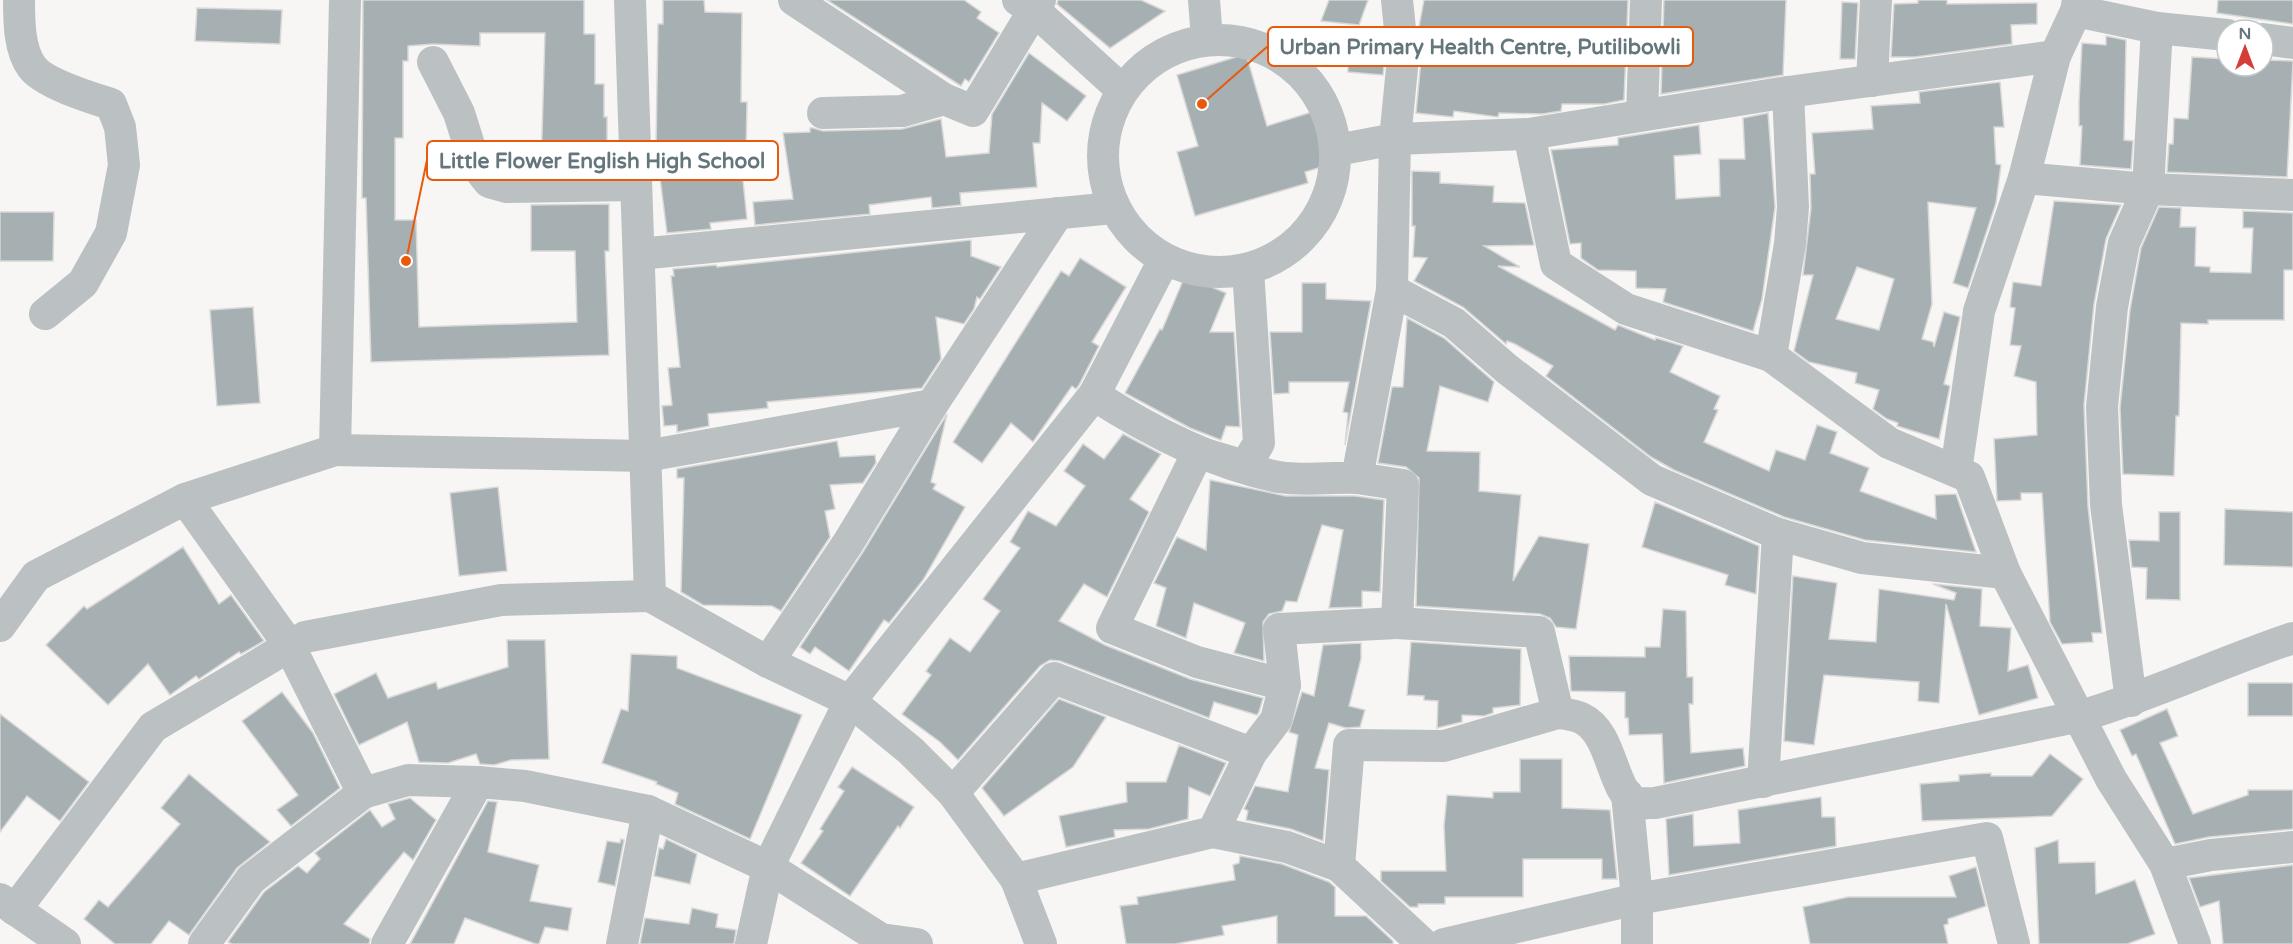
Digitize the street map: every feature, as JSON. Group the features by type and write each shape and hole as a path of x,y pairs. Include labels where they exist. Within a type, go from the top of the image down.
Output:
{"street":[{"path":"19,0 19,32 32,68 67,90 111,104 120,128 124,165 111,233 83,284 45,314"},
{"path":"335,450 345,0"},
{"path":"630,0 650,596"},
{"path":"794,0 944,99 973,111 1031,3 1122,90"},
{"path":"1204,0 1207,39"},
{"path":"1357,478 1392,290 1395,139 1403,58 1397,0"},
{"path":"1642,114 1646,0"},
{"path":"1872,81 1876,0"},
{"path":"1956,471 1980,311 2024,178 2055,56 2077,5 2157,28 2215,34"},
{"path":"2131,701 2106,505 2102,406 2112,307 2124,243 2148,189 2157,28"},
{"path":"1207,39 1245,42 1280,56 1309,81 1329,114 1337,150 1333,186 1318,219 1294,246 1248,269 1213,273 1164,260 1135,238 1113,208 1104,178 1101,148 1108,117 1122,90 1145,65 1174,48 1207,39"},
{"path":"2275,41 2293,43"},
{"path":"1337,150 1395,139 1529,134 1788,92 2055,56"},
{"path":"433,62 459,114 476,164 489,182 507,187 636,185"},
{"path":"1771,356 1790,244 1793,207 1788,92"},
{"path":"823,114 903,111 944,99"},
{"path":"1529,134 1556,264 1626,309 1771,356 1889,443 1969,477 2005,573 2081,716 2111,779 2165,864 2195,944"},
{"path":"2024,178 2148,189 2293,195"},
{"path":"639,254 1113,208"},
{"path":"768,662 848,543 932,405 1058,213"},
{"path":"751,944 768,867 850,701 1094,395 1164,260"},
{"path":"1198,453 1245,466 1259,444 1248,269"},
{"path":"1392,290 1454,323 1507,369 1652,480 1778,534 1863,558 2005,573"},
{"path":"1094,395 1127,416 1198,453 1280,477 1357,478 1403,485 1397,623"},
{"path":"0,626 36,576 186,499 335,450 646,456 932,405"},
{"path":"1198,453 1112,628 1197,662 1285,685"},
{"path":"186,499 289,645 363,793"},
{"path":"1763,782 1778,534"},
{"path":"65,944 8,905 153,728 289,645 306,637 501,600 650,596 768,662 850,701 911,751 953,793 1016,879 1041,944"},
{"path":"1213,832 1251,753 1276,720 1285,685 1279,629 1397,623 1539,632 1558,713"},
{"path":"1627,794 1636,802 1654,803 2081,716 2131,701 2252,652 2293,638"},
{"path":"953,793 1054,678 1251,753"},
{"path":"1338,866 1349,745 1444,746 1558,713 1579,717 1598,731 1627,794 1637,899 1637,944"},
{"path":"204,944 251,879 363,793 408,780 525,786 648,811 768,867 881,941 917,944"},
{"path":"387,944 478,783"},
{"path":"622,944 648,811"},
{"path":"1016,879 1213,832 1287,847 1338,866 1423,944"},
{"path":"1444,944 1637,899 1987,838 2014,944"},
{"path":"2165,864 2211,855 2293,847"}],"building":[{"path":"363,0 584,0 584,34 595,34 595,84 604,84 607,146 600,146 600,168 541,168 545,33 480,33 480,46 433,44 408,46 408,61 403,61 403,138 395,138 395,220 416,220 419,327 577,322 575,251 531,251 531,205 609,204 609,251 605,251 609,355 371,362 366,198 362,198"},
{"path":"663,0 704,0 705,12 742,13 741,102 747,102 746,152 740,152 747,219 710,223 711,229 667,233 656,146 658,24 663,24"},
{"path":"827,0 964,0 981,12 977,18 999,33 969,82 965,79 961,86"},
{"path":"1058,0 1141,0 1165,11 1110,48 1057,4"},
{"path":"1329,0 1368,0 1359,25 1321,21"},
{"path":"1424,0 1628,0 1624,100 1604,104 1562,104 1561,111 1542,114 1499,113 1498,117 1454,111 1453,117 1416,113 1421,60 1418,32"},
{"path":"1664,0 1786,0 1783,75 1661,94"},
{"path":"1918,0 1947,0 1947,4 2037,3 2037,24 2011,25 2012,44 1915,57 1891,57 1894,4 1918,3"},
{"path":"2218,0 2293,0 2293,24 2275,21 2275,18 2252,18 2217,13"},
{"path":"1842,2 1858,3 1855,59 1840,59"},
{"path":"197,8 282,10 280,44 195,41"},
{"path":"1348,30 1382,31 1385,58 1383,75 1348,72"},
{"path":"2106,36 2126,40 2124,140 2133,141 2131,169 2080,165 2082,126 2079,126 2079,102 2082,43 2106,45"},
{"path":"1029,53 1086,96 1067,121 1042,103 1040,143 1033,143 1037,187 960,193 961,205 932,208 931,197 869,205 870,214 755,225 753,202 793,199 783,133 810,132 810,128 823,131 902,129 941,119 946,157 989,153 992,114"},
{"path":"1246,54 1267,126 1312,112 1321,142 1320,154 1328,165 1305,172 1308,183 1195,216 1177,152 1198,146 1177,75"},
{"path":"2192,57 2215,58 2215,78 2275,78 2275,60 2293,61 2287,177 2167,172 2169,144 2173,144 2174,118 2188,119"},
{"path":"2000,82 2004,127 1994,127 1996,164 2001,165 1996,203 1968,288 1953,283 1976,208 1928,202 1932,304 1922,339 1933,342 1934,347 1944,312 1960,317 1944,384 1950,386 1939,439 1897,426 1898,423 1887,419 1873,409 1879,390 1855,383 1857,373 1809,362 1794,351 1813,275 1803,275 1811,208 1810,174 1815,174 1812,133 1873,129 1871,106 1920,103 1919,92","holes":["1857,267 1894,279 1879,330 1836,319"]},
{"path":"1768,113 1775,207 1762,299 1753,331 1663,302 1666,289 1636,288 1636,271 1598,270 1581,258 1581,243 1570,244 1551,150 1618,145 1618,138 1699,125 1701,154 1674,156 1676,199 1720,196 1719,159 1745,159 1743,118"},
{"path":"1412,171 1440,172 1440,183 1494,186 1493,202 1525,203 1534,245 1484,246 1520,267 1498,266 1615,330 1618,325 1655,340 1656,338 1683,346 1670,372 1720,396 1714,409 1718,410 1704,442 1769,471 1776,450 1805,460 1817,425 1837,432 1830,453 1869,468 1860,491 1936,519 1935,495 1956,494 1976,552 1865,540 1784,517 1674,470 1651,457 1546,376 1553,366 1515,344 1507,341 1506,344 1463,307 1414,281 1427,258 1413,257 1415,226 1412,226"},
{"path":"2054,201 2121,205 2106,239 2094,304 2084,405 2088,506 2102,633 2092,633 2093,642 2062,644 2050,622 2042,493 2021,493 2021,500 1997,501 1994,439 2037,435 2036,382 2014,376 2021,346 2010,345 2015,308 2010,307 2013,282 2041,286"},
{"path":"2159,207 2181,208 2180,227 2196,227 2195,266 2210,267 2210,272 2251,273 2253,228 2243,228 2243,211 2293,213 2293,270 2284,270 2284,320 2208,320 2208,324 2181,323 2179,416 2176,416 2174,476 2123,474 2120,408 2130,310 2141,248"},
{"path":"0,212 54,212 53,261 0,261"},
{"path":"971,240 971,256 1001,267 980,299 977,297 974,309 964,324 936,317 941,359 922,388 767,402 768,408 708,414 709,426 677,432 677,425 664,426 662,406 672,405 668,368 680,367 671,276 674,276 673,269 716,265 717,267"},
{"path":"1080,258 1126,287 1092,342 1099,346 1079,385 1076,389 1072,386 1033,442 1011,423 982,463 953,442 1061,271 1069,276"},
{"path":"1185,276 1226,293 1210,332 1234,332 1240,427 1226,426 1221,440 1190,428 1125,393 1160,329 1162,330"},
{"path":"1302,283 1326,283 1326,299 1371,301 1345,445 1348,413 1343,412 1349,382 1289,382 1289,393 1274,394 1270,332 1302,332"},
{"path":"253,307 260,403 217,406 210,310"},
{"path":"1407,318 1444,338 1494,382 1488,402 1440,386 1427,451 1480,452 1479,491 1521,495 1513,581 1539,536 1589,544 1576,629 1556,627 1550,618 1540,614 1416,606 1419,478 1406,467 1378,463 1392,387 1403,387"},
{"path":"947,414 931,482 936,484 933,489 965,507 923,580 889,623 884,620 849,671 815,647 810,654 800,647 863,552"},
{"path":"1123,434 1161,454 1130,499 1149,512 1107,597 1084,584 1059,621 1105,645 1190,679 1263,698 1259,712 1257,715 1214,702 1209,718 1060,661 1050,660 1040,666 958,760 940,742 902,714 931,675 926,671 950,638 970,652 1000,611 983,599 1020,548 1010,542 1028,511 1056,526 1085,486 1064,471 1083,444 1104,459"},
{"path":"837,441 840,457 875,455 876,463 863,483 830,485 835,509 825,511 830,537 781,611 772,606 703,605 681,592 684,478 677,478 677,469"},
{"path":"1210,480 1286,496 1355,496 1384,500 1380,592 1362,591 1362,607 1329,608 1343,530 1322,525 1297,602 1286,601 1282,611 1269,614 1263,622 1264,661 1234,653 1245,623 1194,603 1186,638 1156,626 1166,588 1154,583 1177,537 1206,550"},
{"path":"498,487 507,571 459,576 450,493"},
{"path":"1655,502 1759,546 1756,594 1725,585 1728,575 1642,547"},
{"path":"2225,509 2293,512 2293,567 2224,565"},
{"path":"2159,512 2180,512 2180,600 2146,599 2147,568 2132,567 2129,540 2159,541"},
{"path":"183,547 219,604 231,595 264,641 241,654 239,652 199,679 196,676 170,695 148,664 108,705 46,645 84,606 87,609"},
{"path":"1793,576 1837,583 1829,639 1876,642 1879,589 1954,600 1956,593 1933,584 1982,589 1980,626 2011,628 2008,671 2028,665 2038,698 1979,715 1946,604 1939,703 1918,701 1919,682 1824,675 1814,745 1784,741"},
{"path":"1663,609 1686,611 1687,677 1693,677 1693,704 1689,704 1691,753 1743,748 1745,766 1664,783 1662,734 1629,735 1628,718 1625,718 1625,692 1571,691 1569,656 1645,657 1645,647 1660,647"},
{"path":"507,640 545,640 549,759 511,760 494,765 480,764 476,754 448,763 419,762 407,722 359,745 334,694 376,673 388,698 436,682 438,689 508,667"},
{"path":"1411,642 1521,649 1520,705 1493,708 1493,713 1484,716 1462,715 1462,722 1437,728 1438,701 1424,700 1424,696 1407,695"},
{"path":"1361,643 1361,659 1349,706 1365,710 1360,727 1346,728 1329,723 1315,768 1329,770 1323,841 1291,829 1246,820 1248,811 1244,809 1255,786 1288,792 1298,735 1289,732 1302,692 1314,696 1323,645"},
{"path":"631,654 677,656 677,668 802,715 750,839 675,804 678,793 656,784 657,782 602,763 621,709 628,711"},
{"path":"2248,683 2293,683 2293,716 2248,716"},
{"path":"282,692 313,733 340,788 291,826 277,810 298,795 242,721"},
{"path":"1059,699 1106,717 1073,767 1004,816 982,788"},
{"path":"2167,709 2178,736 2160,743 2193,814 2248,795 2248,790 2293,790 2293,829 2209,837 2175,844 2136,754 2132,756 2120,730"},
{"path":"0,714 89,782 60,821 27,796 0,832"},
{"path":"1179,745 1226,763 1210,796 1189,787 1188,819 1149,829 1114,830 1115,837 1066,847 1059,816 1127,802 1126,782 1166,782"},
{"path":"2050,754 2083,779 2052,816 1922,821 1920,784 1959,781 1959,775 1991,773 1991,776 2032,776"},
{"path":"1520,759 1562,759 1562,808 1610,810 1617,879 1602,879 1602,859 1523,859 1523,897 1445,897 1445,904 1418,904 1418,907 1410,907 1381,881 1381,871 1446,871 1444,826 1447,795 1493,798 1493,792 1520,792"},
{"path":"852,767 914,807 900,828 898,826 850,896 801,863 823,831 820,829 844,791 838,787"},
{"path":"189,774 270,842 237,868 189,935 169,921 151,944 115,944 84,919 99,900 108,907 180,824 161,808"},
{"path":"1821,797 1822,817 1835,817 1836,846 1669,875 1666,819 1693,814 1694,846 1740,843 1738,810"},
{"path":"410,798 436,820 413,860 404,852 344,924 370,939 369,944 232,944 228,942 264,892 298,866 307,873 320,859 315,853 370,810 382,827 395,819 388,804"},
{"path":"488,801 497,802 488,852 539,865 530,901 572,908 568,931 545,927 539,944 536,944 465,918 454,944 410,944"},
{"path":"621,839 624,840 615,886 598,882 607,841 620,843"},
{"path":"666,839 697,854 690,884 654,876 659,848 663,849"},
{"path":"2058,840 2059,863 2095,862 2096,894 2135,880 2155,934 2127,944 2039,944 2035,848"},
{"path":"1240,856 1282,864 1329,882 1335,887 1335,916 1366,916 1393,941 1393,944 1277,944 1277,916 1222,926 1224,935 1175,944 1126,944 1120,906 1138,904 1137,897 1235,880 1233,865 1239,863"},
{"path":"2293,865 2293,944 2223,944 2219,901 2200,907 2189,878"},
{"path":"1976,867 1986,906 1948,919 1948,924 1944,925 1948,944 1810,944 1803,907 1848,897 1956,897 1949,876"},
{"path":"692,908 718,914 716,927 736,930 734,944 640,944 645,918 689,924"}],"place":[{"name":"Urban Primary Health Centre, Putilibowli","path":"1202,104"},
{"name":"Little Flower English High School","path":"406,261"}]}
